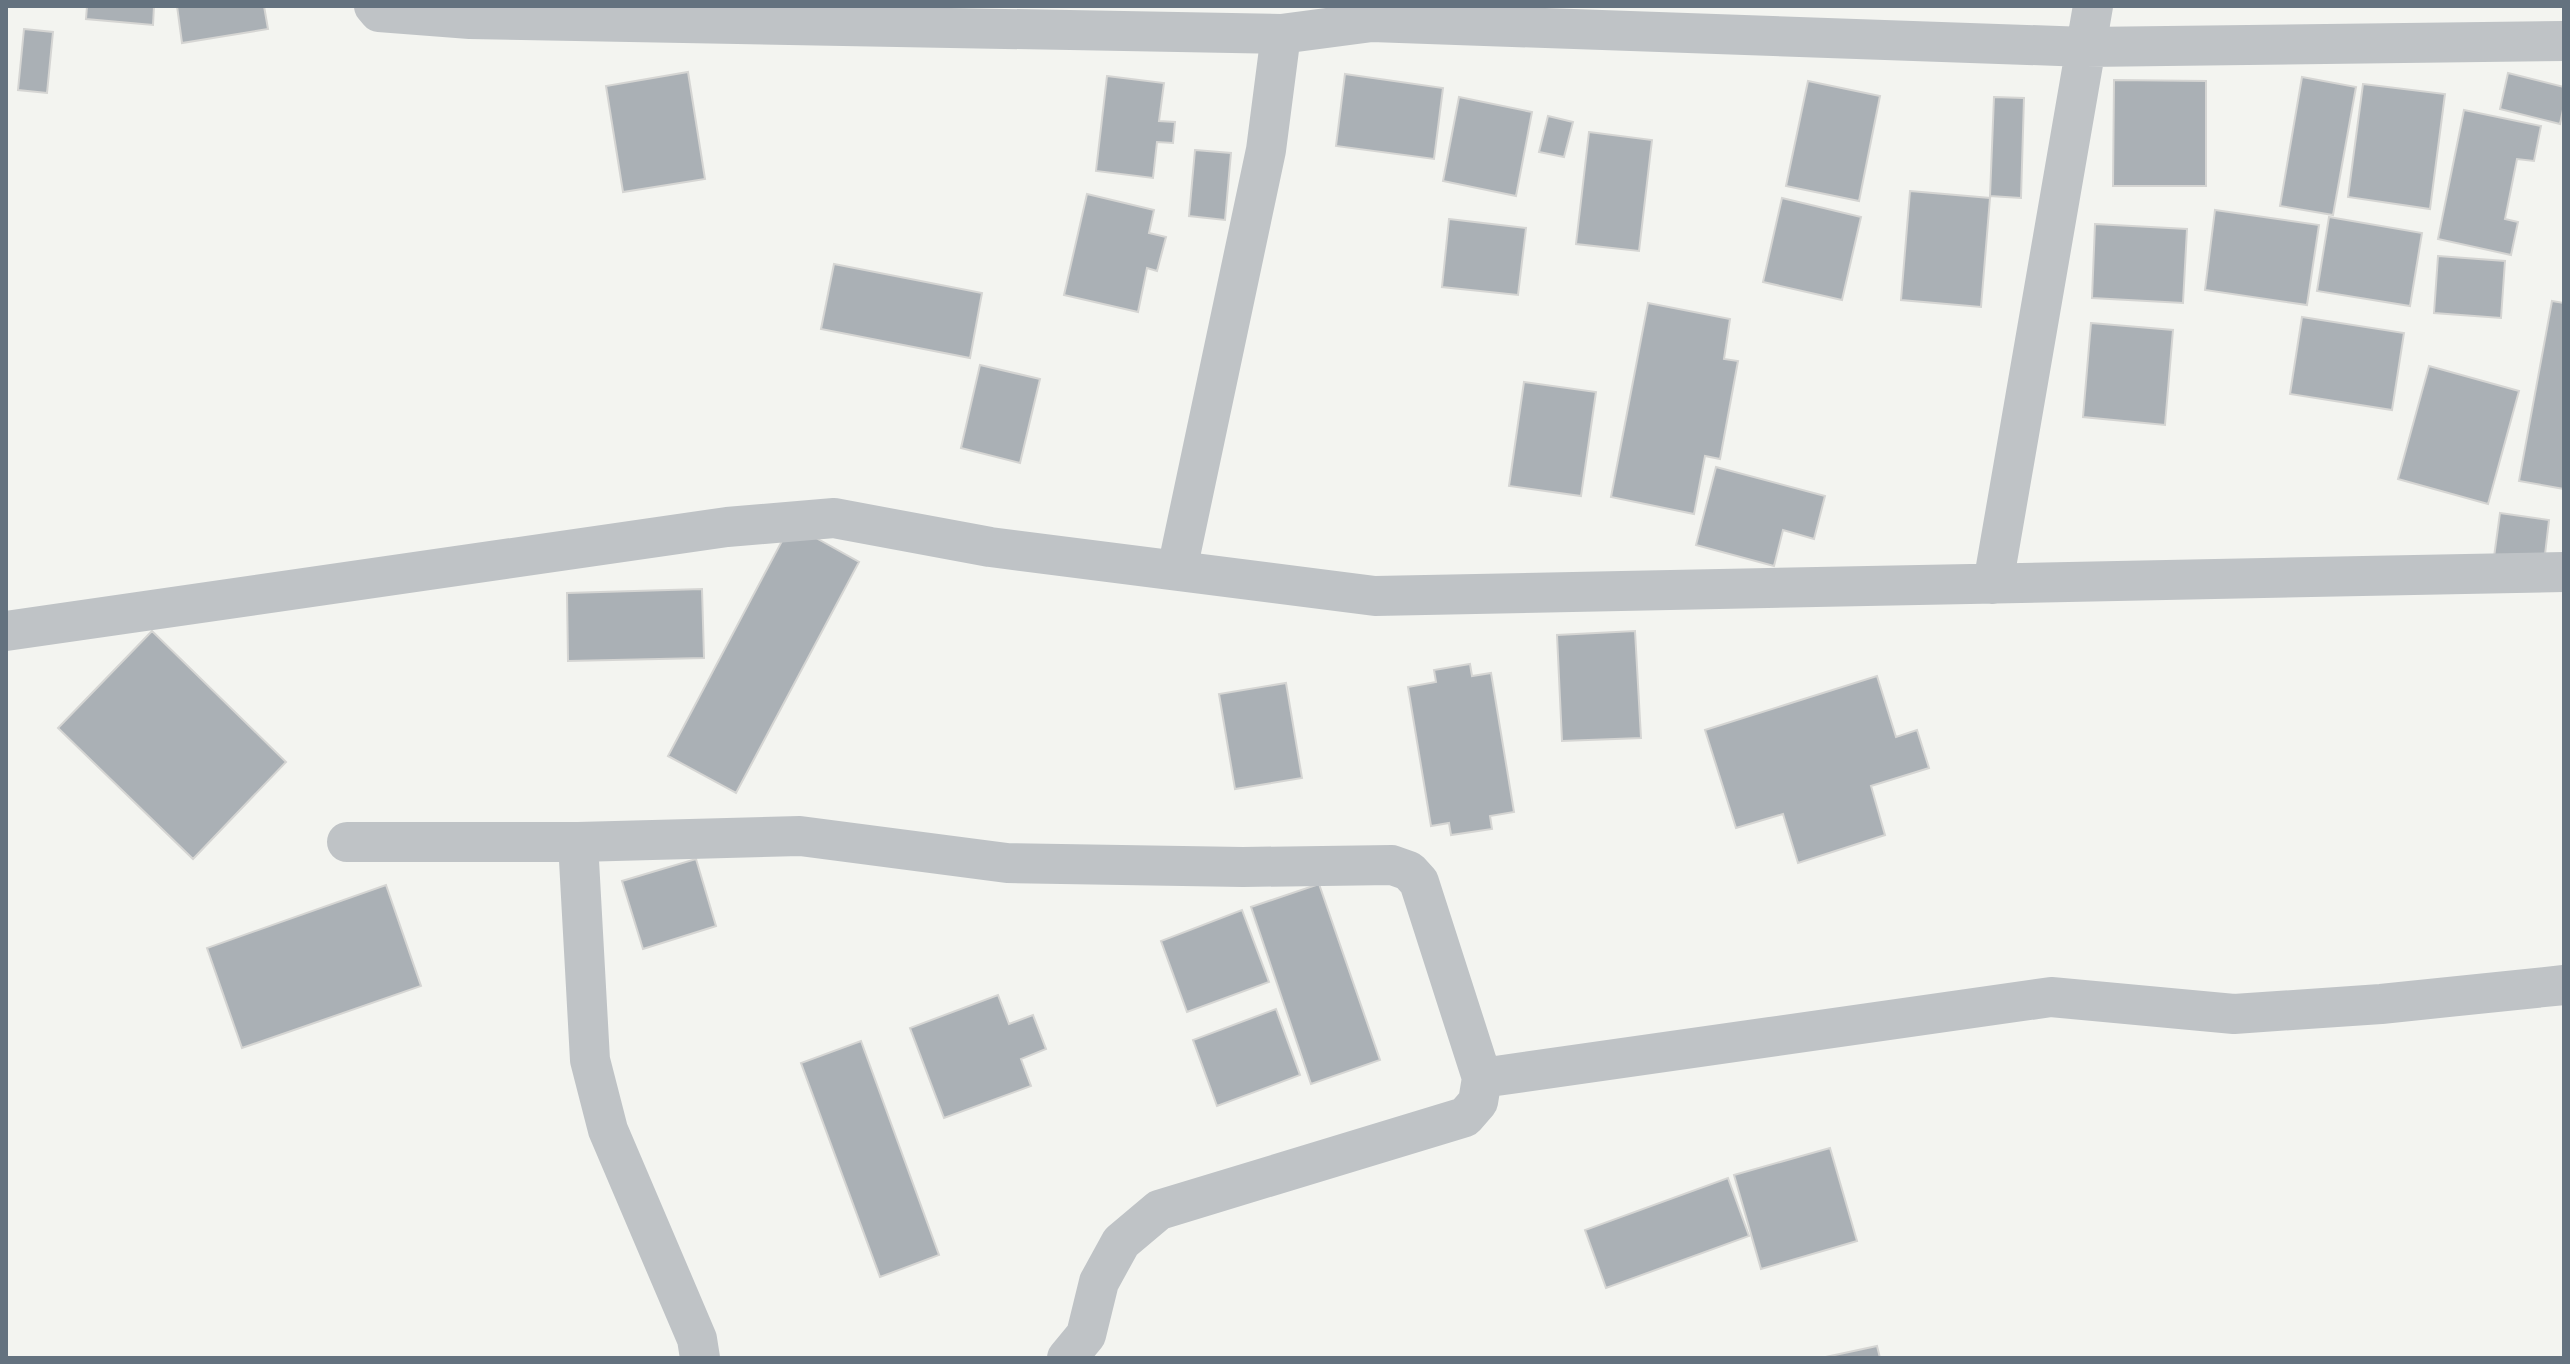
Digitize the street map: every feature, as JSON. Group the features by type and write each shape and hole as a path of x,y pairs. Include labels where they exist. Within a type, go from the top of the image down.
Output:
{"street":[{"path":"374,6 379,12 470,19 1281,34 1372,22 1516,16 2086,47 2564,41"},
{"path":"1993,584 2093,6"},
{"path":"1177,570 1266,150 1281,34"},
{"path":"6,631 727,527 834,518 990,547 1375,596 2564,572"},
{"path":"347,842 578,842 800,836 1007,863 1243,867 1392,865 1409,871 1419,882 1482,1078 1478,1102 1465,1117 1159,1210 1121,1242 1099,1282 1086,1335 1067,1358"},
{"path":"578,842 590,1060 608,1130 697,1339 700,1358"},
{"path":"1482,1078 2051,997 2234,1014 2381,1004 2564,985"}],"building":[{"path":"87,6 154,6 153,25 86,19"},
{"path":"177,6 264,6 268,29 182,43"},
{"path":"24,29 53,32 47,93 18,90"},
{"path":"688,72 705,179 623,192 606,86"},
{"path":"2508,73 2564,87 2560,124 2500,109"},
{"path":"1345,74 1443,88 1434,159 1336,146"},
{"path":"1107,76 1164,83 1159,121 1175,122 1173,143 1157,142 1153,178 1096,171"},
{"path":"2302,77 2356,87 2333,215 2280,206"},
{"path":"2114,80 2206,81 2206,186 2113,186"},
{"path":"1808,81 1880,96 1859,201 1786,186"},
{"path":"2363,84 2445,94 2430,209 2348,197"},
{"path":"1459,97 1532,112 1516,196 1443,181"},
{"path":"1994,97 2024,98 2021,198 1990,196"},
{"path":"2464,110 2541,126 2534,161 2517,159 2505,219 2518,222 2511,255 2438,239"},
{"path":"1548,116 1573,122 1564,157 1539,152"},
{"path":"1589,132 1652,140 1639,251 1576,244"},
{"path":"1195,150 1231,153 1225,220 1189,216"},
{"path":"1910,191 1990,198 1981,307 1901,300"},
{"path":"1087,194 1154,210 1149,233 1166,237 1157,271 1147,268 1138,312 1064,295"},
{"path":"1782,198 1861,217 1842,300 1763,282"},
{"path":"2215,210 2319,225 2307,305 2205,290"},
{"path":"2329,217 2422,233 2410,306 2317,291"},
{"path":"1449,219 1526,228 1518,295 1442,287"},
{"path":"2095,224 2187,229 2183,303 2092,298"},
{"path":"2438,256 2505,261 2501,318 2434,313"},
{"path":"834,264 982,293 970,358 821,329"},
{"path":"2552,301 2564,303 2564,489 2519,481"},
{"path":"1648,303 1730,319 1724,359 1738,361 1720,459 1705,456 1694,514 1611,497"},
{"path":"2302,317 2404,333 2392,410 2290,394"},
{"path":"2091,323 2173,330 2165,425 2083,417"},
{"path":"980,365 1040,379 1020,463 961,448"},
{"path":"2429,366 2519,391 2488,504 2398,479"},
{"path":"1524,382 1596,392 1581,496 1509,486"},
{"path":"1716,467 1825,496 1814,539 1783,530 1774,566 1696,545"},
{"path":"2500,513 2549,520 2544,563 2494,557"},
{"path":"791,524 859,562 736,793 668,756"},
{"path":"702,589 704,658 568,661 567,593"},
{"path":"152,631 286,762 193,859 58,728"},
{"path":"1635,631 1641,738 1562,741 1557,635"},
{"path":"1470,664 1472,676 1491,673 1514,812 1490,816 1492,829 1451,835 1449,823 1431,826 1408,687 1436,682 1434,670"},
{"path":"1877,676 1896,737 1917,730 1929,768 1871,786 1885,835 1798,863 1783,814 1736,828 1705,730"},
{"path":"1286,683 1302,778 1235,789 1219,694"},
{"path":"696,859 716,926 643,949 622,881"},
{"path":"1319,884 1380,1060 1311,1084 1251,907"},
{"path":"386,885 421,986 242,1048 207,948"},
{"path":"1242,910 1269,982 1187,1012 1161,941"},
{"path":"998,995 1009,1024 1033,1015 1046,1049 1021,1059 1031,1086 944,1118 910,1028"},
{"path":"1276,1009 1300,1075 1217,1106 1193,1040"},
{"path":"861,1041 939,1255 880,1277 801,1063"},
{"path":"1830,1148 1857,1241 1761,1269 1734,1175"},
{"path":"1728,1178 1749,1236 1606,1288 1585,1230"},
{"path":"1877,1346 1880,1358 1821,1358"}]}
